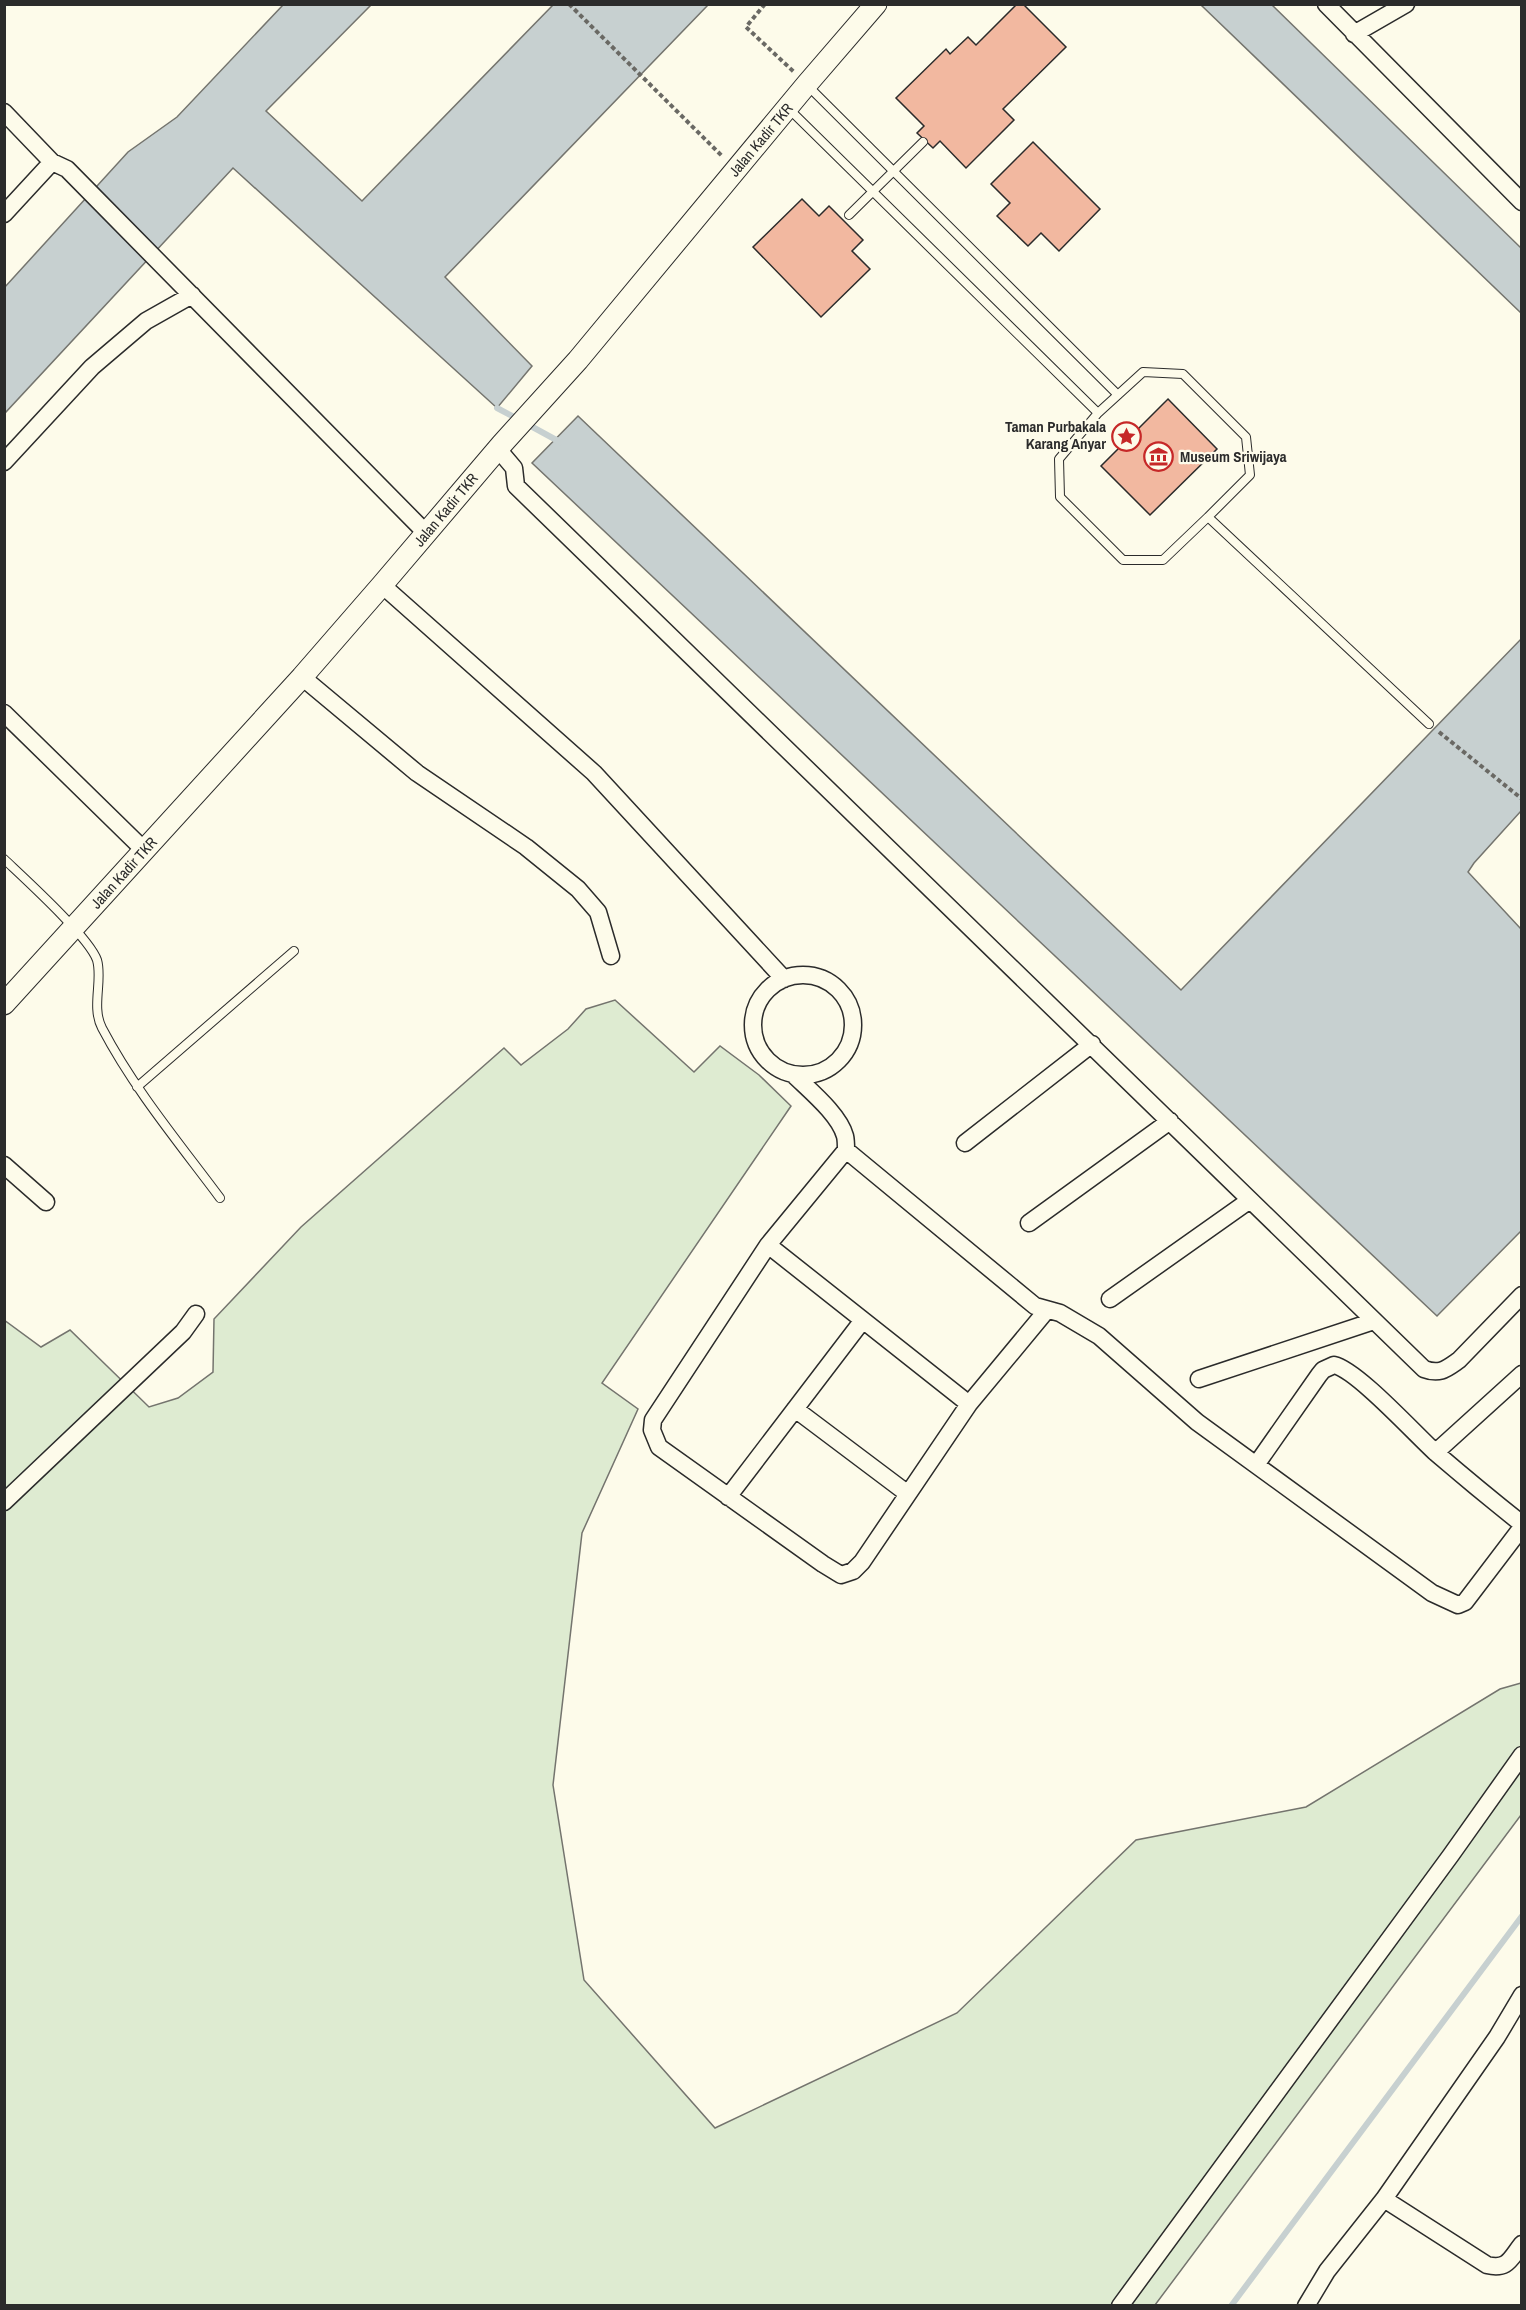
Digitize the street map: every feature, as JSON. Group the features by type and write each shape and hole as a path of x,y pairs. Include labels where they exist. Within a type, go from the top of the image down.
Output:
{"street":[{"name":"Jalan Kadir TKR","path":"4,1004 302,677 500,446 578,360 876,4"},
{"path":"1326,4 1521,202"},
{"path":"1354,34 1406,4"},
{"path":"4,112 169,272 426,533"},
{"path":"4,214 60,166"},
{"path":"4,462 92,367 146,321 192,295"},
{"path":"500,446 514,468 516,486 1424,1369 1434,1373 1448,1368 1459,1360 1521,1295"},
{"path":"382,585 594,773 784,978"},
{"path":"302,677 417,773 526,847 578,889 598,912 611,956"},
{"path":"4,713 144,850"},
{"path":"798,975 813,976 838,989 846,1000 853,1028 850,1042 843,1054 821,1071 807,1075 793,1074 779,1069 759,1050 754,1036 753,1022 756,1009 762,996 784,978 798,975"},
{"path":"965,1143 1092,1044"},
{"path":"793,1074 826,1107 840,1125 846,1137 846,1150 768,1245 653,1420 652,1430 659,1447 841,1575 853,1571 862,1562 969,1404 1047,1310"},
{"path":"1029,1223 1170,1120"},
{"path":"846,1150 1035,1306 1060,1313 1099,1336 1197,1422 1256,1465 1432,1593 1458,1605 1466,1602 1521,1526 1363,1384 1342,1367 1334,1365 1323,1370 1319,1375 1256,1465"},
{"path":"4,1166 46,1202"},
{"path":"1110,1299 1250,1200"},
{"path":"768,1245 969,1404"},
{"path":"4,1502 183,1332 195,1314"},
{"path":"728,1497 863,1320"},
{"path":"1199,1379 1374,1321"},
{"path":"1436,1452 1521,1374"},
{"path":"795,1409 908,1494"},
{"path":"1120,2306 1451,1855 1521,1755"},
{"path":"1306,2306 1327,2271 1379,2205 1497,2037 1521,1995"},
{"path":"1379,2205 1487,2265 1499,2268 1506,2265 1521,2244"}],"lane":[{"path":"807,84 1118,395"},
{"path":"788,108 1098,413"},
{"path":"849,215 923,142"},
{"path":"1143,372 1183,374 1246,437 1250,475 1163,560 1123,560 1060,497 1059,459 1098,413 1143,372"},
{"path":"1208,517 1429,724"},
{"path":"4,859 74,929 97,961 97,1014 100,1026 137,1087 220,1198"},
{"path":"137,1087 294,951"}],"path":[{"path":"569,4 736,170"},
{"path":"765,4 746,27 807,84"},
{"path":"1429,724 1521,799"}],"green space":[{"path":"615,1000 694,1072 720,1046 759,1075 791,1106 602,1383 638,1409 582,1533 553,1785 584,1980 715,2128 957,2013 1136,1840 1306,1807 1500,1689 1521,1683 1521,1815 1155,2305 5,2305 4,1320 41,1347 70,1330 149,1407 178,1398 213,1372 214,1319 301,1227 504,1048 521,1065 568,1029 586,1009"}],"shaded area":[{"path":"283,5 371,5 266,111 362,201 553,5 708,5 445,277 532,366 497,408 233,168 5,413 4,288 128,152 177,117"},
{"path":"1201,5 1272,5 1521,248 1521,313"},
{"path":"578,416 1181,990 1521,639 1521,811 1468,872 1521,929 1521,1231 1437,1316 532,463"}],"building":[{"path":"1017,4 1023,4 1066,47 1003,109 1014,120 966,168 940,141 933,148 917,133 924,126 896,98 946,49 950,54 968,37 976,45"},
{"path":"1033,142 1100,209 1059,251 1041,233 1028,246 997,216 1010,203 991,184"},
{"path":"802,199 819,216 829,206 863,240 852,251 870,269 821,317 753,247"},
{"name":"Museum Sriwijaya","path":"1168,399 1217,449 1150,515 1101,466"}],"waterway":[{"path":"497,408 518,419"},
{"path":"527,424 560,442"},
{"path":"1231,2306 1522,1916"}],"place":[{"name":"Taman Purbakala Karang Anyar","path":"1127,436"},
{"name":"Museum Sriwijaya","path":"1159,457"}]}
